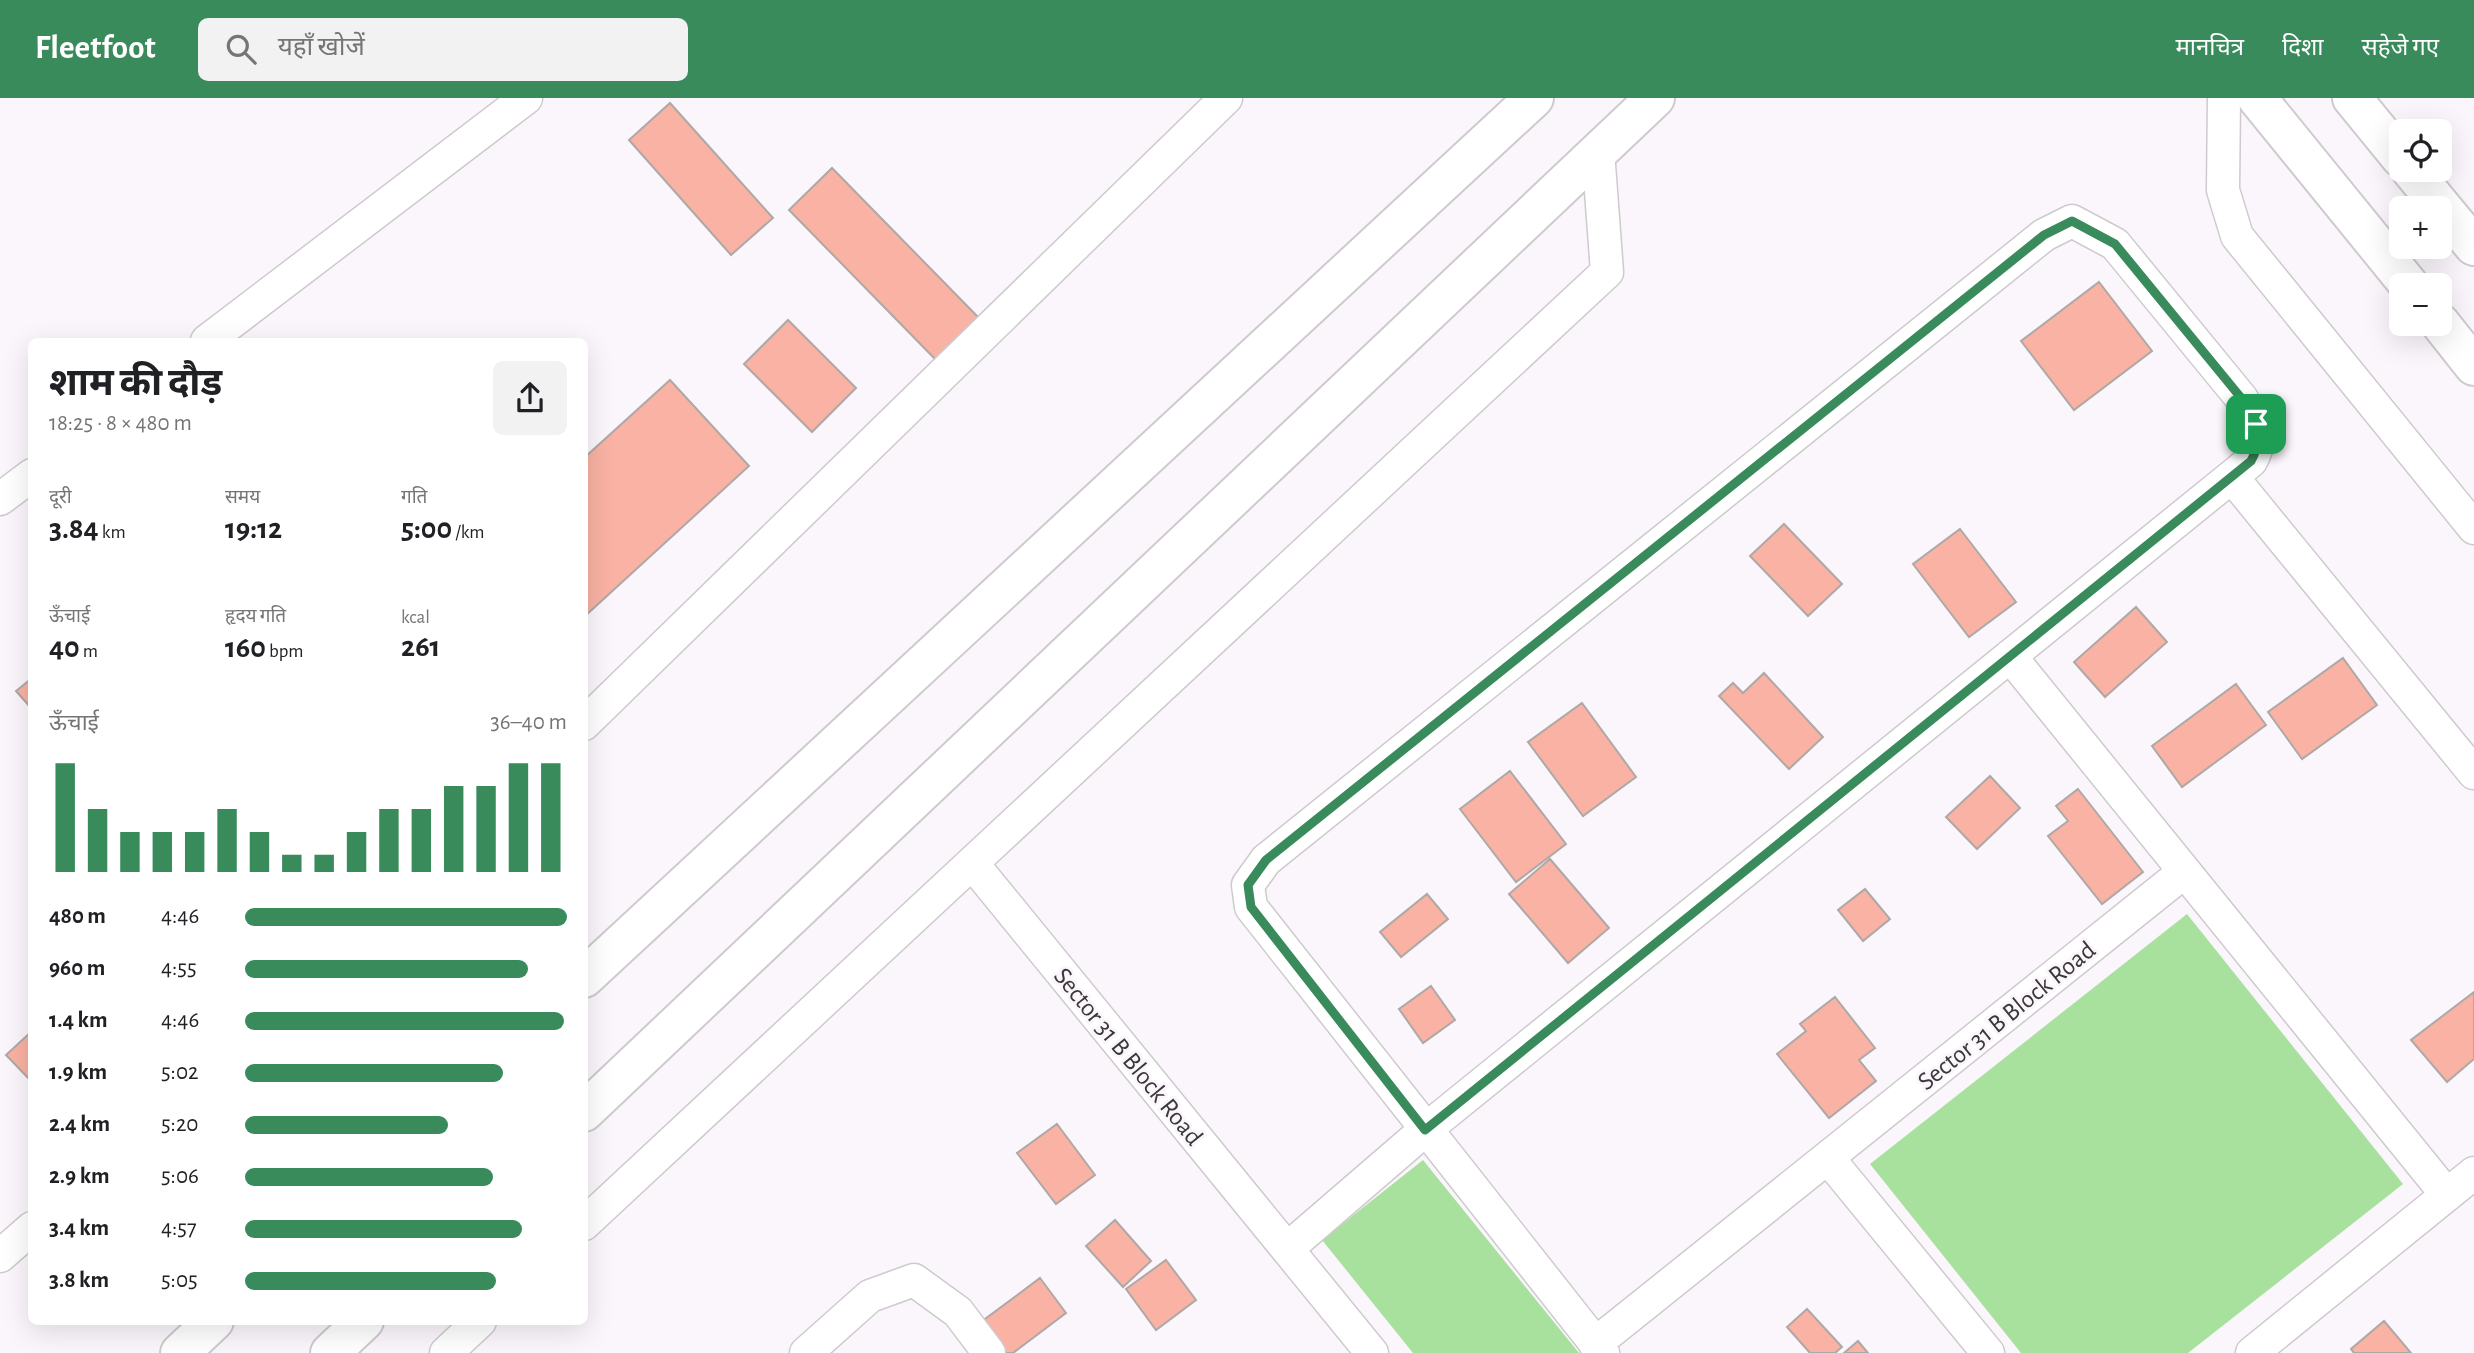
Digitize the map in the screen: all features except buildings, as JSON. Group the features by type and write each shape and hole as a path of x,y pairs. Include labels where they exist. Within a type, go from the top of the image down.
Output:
{"street":[{"path":"211,338 526,98"},
{"path":"588,720 1226,98"},
{"path":"588,974 1534,98"},
{"path":"588,1108 1655,98"},
{"path":"2224,98 2223,190 2237,236 2474,527"},
{"path":"2258,98 2399,273"},
{"path":"2352,98 2389,143"},
{"path":"588,1220 1607,272 1598,152"},
{"path":"2421,182 2474,246"},
{"name":"Sector 31 B Block Road","path":"1287,1249 1425,1130 2251,461 2257,449 2256,424 2242,399 2115,244 2072,221 2044,235 1266,860 1248,885 1251,907 1425,1130 1599,1349 1828,1158 2184,872"},
{"path":"2450,336 2474,366"},
{"path":"2232,477 2474,772"},
{"path":"0,499 28,478"},
{"path":"2010,656 2447,1195"},
{"name":"Sector 31 B Block Road","path":"972,863 1372,1353"},
{"path":"1828,1158 1988,1353"},
{"path":"2252,1353 2474,1173"},
{"path":"0,1256 28,1232"},
{"path":"806,1353 870,1296 914,1280 958,1312 989,1353"},
{"path":"180,1353 210,1325"},
{"path":"330,1353 360,1325"},
{"path":"446,1353 476,1325"}],"green space":[{"path":"2187,914 2403,1184 2188,1353 2021,1353 1870,1164"},
{"path":"1423,1160 1579,1353 1413,1353 1322,1240"}],"route":[{"path":"2072,221 2115,244 2242,399 2256,424 2257,449 2251,461 1425,1130 1251,907 1248,885 1266,860 2044,235 2072,221"}]}
